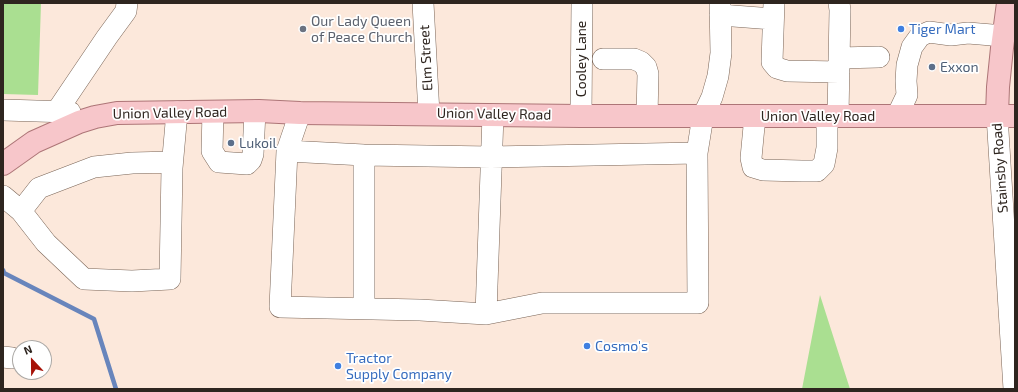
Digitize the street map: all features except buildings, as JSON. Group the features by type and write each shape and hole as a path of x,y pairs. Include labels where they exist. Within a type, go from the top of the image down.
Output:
{"main road":[{"path":"1006,115 998,87 1008,3"},
{"name":"Union Valley Road","path":"3,164 34,142 94,117 116,113 255,112 581,116 1006,115"}],"street":[{"path":"57,112 126,11 127,3"},
{"name":"Elm Street","path":"423,3 429,114"},
{"name":"Cooley Lane","path":"581,116 582,3"},
{"path":"755,116 752,158 753,167 763,170 817,171 824,164 839,65 840,10 838,3"},
{"path":"300,113 287,150 280,308 420,310 486,314 542,303 698,303 697,153 703,116 712,97 718,76 721,53 720,9 773,11 772,62 777,68 787,71 839,65 879,57"},
{"path":"896,116 906,95 907,65 912,46 920,36 929,32 951,35 968,33 1004,36"},
{"path":"603,59 634,59 641,62 646,67 648,74 647,116"},
{"path":"3,110 116,113"},
{"path":"3,196 20,211 46,243 84,279 132,282 170,280 172,162 177,112"},
{"path":"213,112 212,151 220,162 247,164 252,160 255,112"},
{"path":"486,314 493,114"},
{"name":"Stainsby Road","path":"1006,115 1014,389"},
{"path":"287,150 364,155 491,157 697,153"},
{"path":"364,155 364,309"},
{"path":"20,211 38,188 94,167 132,163 172,162"}],"green space":[{"path":"3,3 41,3 38,95 3,94"},
{"path":"820,295 850,389 802,389"}],"waterway":[{"path":"3,270 4,273 94,319 116,389"}],"place":[{"name":"Our Lady Queen of Peace Church","path":"303,29"},
{"name":"Tiger Mart","path":"901,29"},
{"name":"Exxon","path":"932,67"},
{"name":"Lukoil","path":"231,143"},
{"name":"Cosmo's","path":"587,346"},
{"name":"Tractor Supply Company","path":"338,366"}]}
